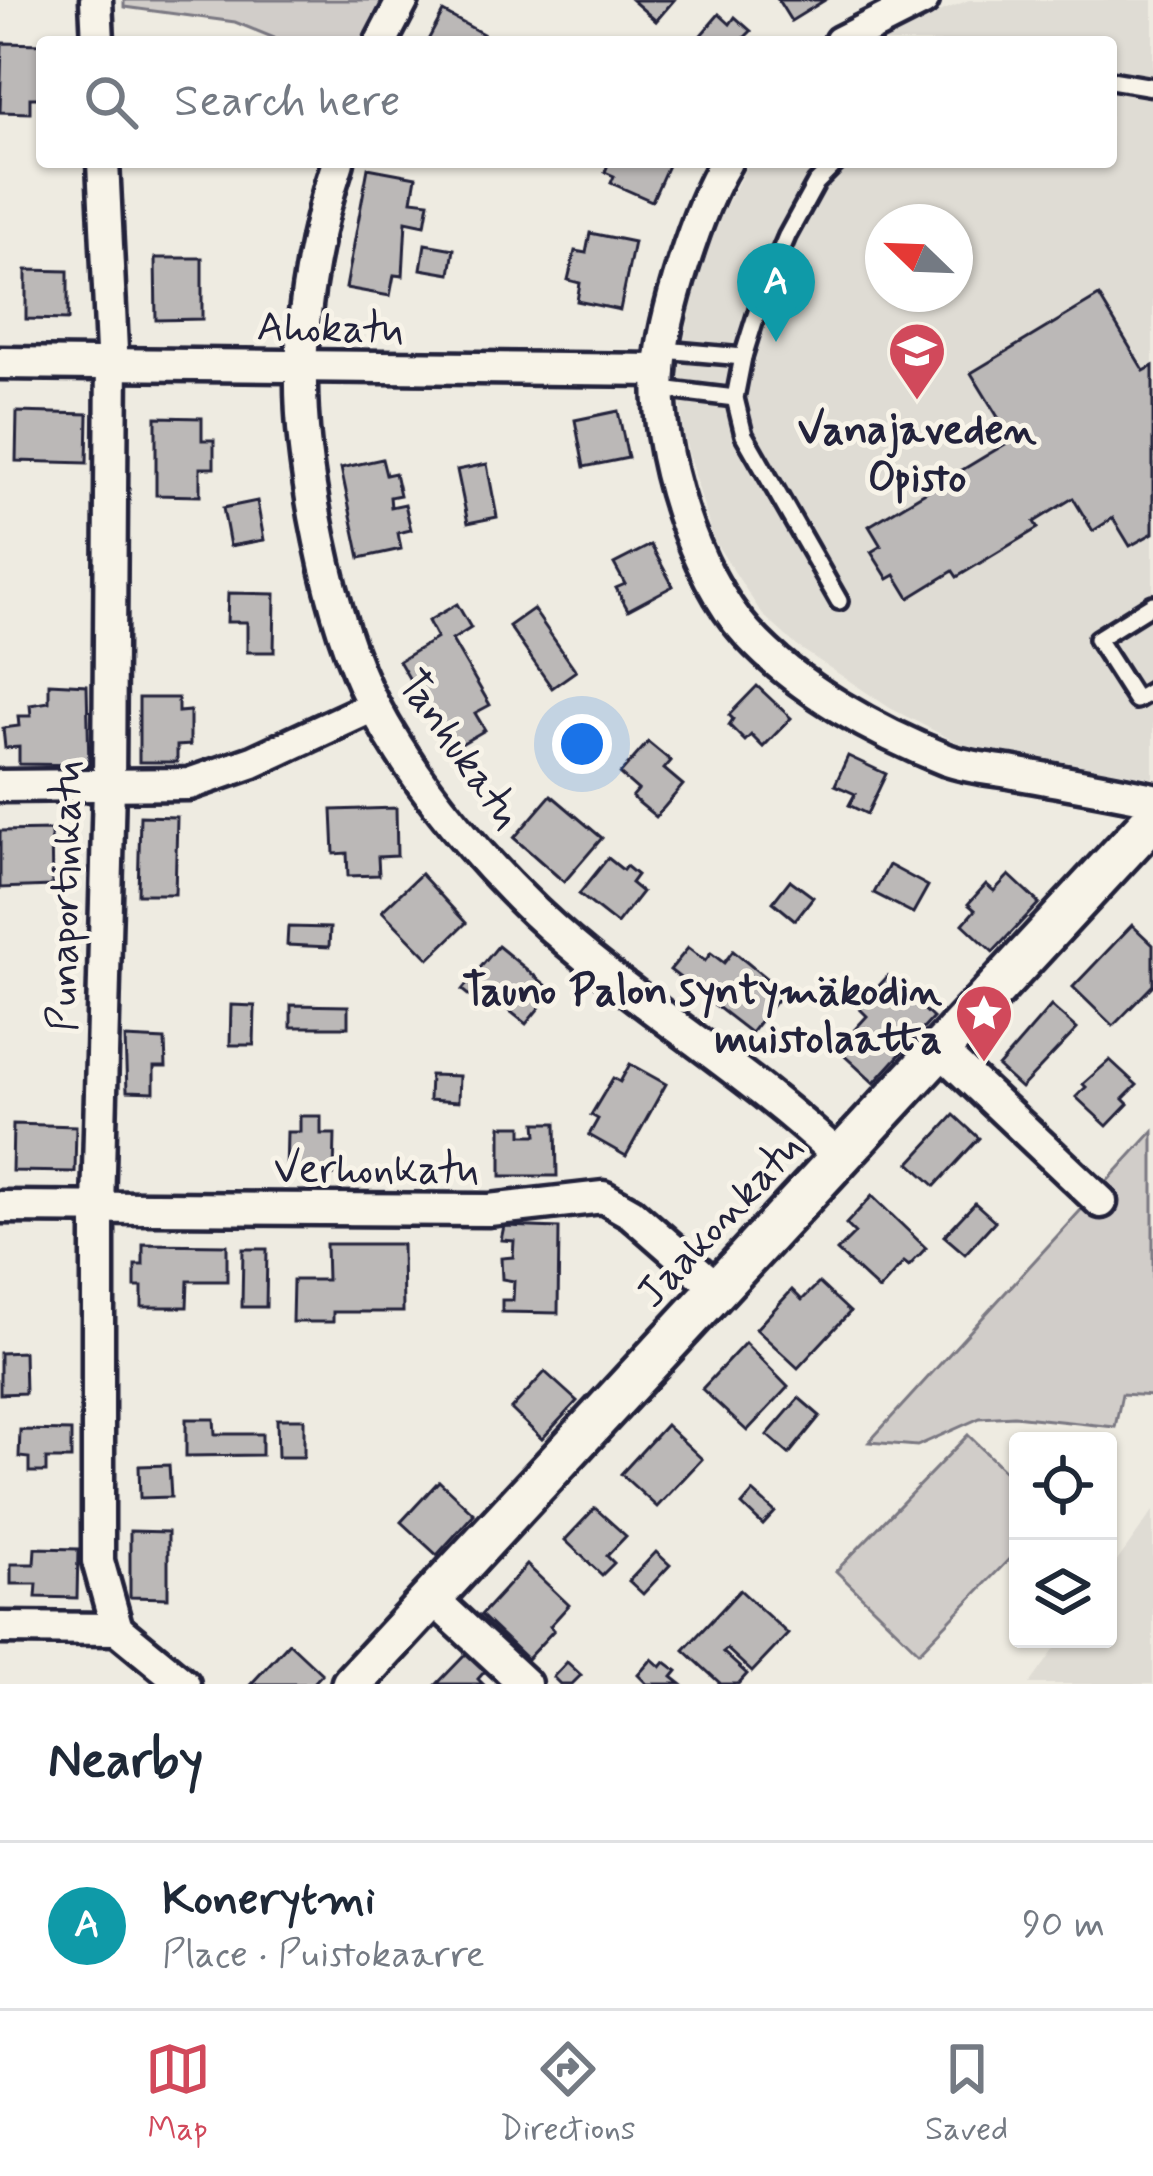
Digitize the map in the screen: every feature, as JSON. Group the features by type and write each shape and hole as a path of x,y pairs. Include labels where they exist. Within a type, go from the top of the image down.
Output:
{"street":[{"path":"96,0 98,36"},
{"path":"384,36 404,0"},
{"path":"850,36 923,0"},
{"name":"Punaportinkatu","path":"103,168 110,364 109,786 98,1208 98,1561 117,1628"},
{"name":"Tanhukatu","path":"337,168 315,258 301,369 314,493 332,596 374,706 411,766 463,835 536,913 638,998 764,1090 840,1158"},
{"path":"723,168 680,278 662,370 665,436 695,553 717,594 778,663 876,729 952,762 1153,799"},
{"name":"Ahokatu","path":"0,363 662,370"},
{"path":"0,786 190,784 253,762 374,706"},
{"name":"Jaakonkatu","path":"352,1684 1153,819"},
{"path":"940,1050 1101,1202"},
{"name":"Verhonkatu","path":"0,1207 490,1210 603,1197 631,1213 719,1290"},
{"path":"431,1598 525,1684"},
{"path":"0,1628 117,1628 184,1684"}],"lane":[{"path":"1117,81 1153,88"},
{"path":"831,168 816,183 787,236 743,357 736,398 744,435 839,601"},
{"path":"662,370 743,357"},
{"path":"662,370 736,398"},
{"path":"1153,604 1097,639 1136,700 1153,690"}],"shaded area":[{"path":"124,0 392,0 371,36 269,36 235,22 124,7"},
{"name":"Vanajaveden Opisto","path":"969,0 1153,0 1153,778 960,744 890,708 797,646 762,614 713,539 683,434 679,370 694,291 715,227 746,168 1117,168 1117,36 880,36"},
{"path":"1153,1131 1153,1396 1122,1394 1115,1427 1014,1416 980,1418 917,1446 869,1442"},
{"path":"968,1435 1009,1475 1009,1559 919,1652 836,1571"},
{"path":"1153,1511 1153,1684 1030,1684 1056,1648 1117,1648 1117,1561"}],"building":[{"path":"632,0 674,0 656,21"},
{"path":"778,0 825,0 791,21"},
{"path":"443,12 483,34 482,36 430,36"},
{"path":"719,14 730,24 735,17 751,31 746,36 700,36"},
{"path":"2,43 36,44 36,98 30,98 30,113 0,112"},
{"path":"368,168 416,177 412,200 429,202 425,225 406,221 403,276 394,275 390,296 346,288"},
{"path":"607,168 667,168 652,201 611,183 614,176 605,172"},
{"path":"590,233 634,242 620,310 577,301 580,283 568,280 575,251 586,253"},
{"path":"425,244 454,249 450,274 421,269"},
{"path":"155,258 202,258 202,319 156,320"},
{"path":"26,270 68,271 68,320 26,319"},
{"path":"1099,296 1144,371 1153,366 1153,533 1130,546 1113,518 1093,531 1073,498 1034,522 1038,528 957,577 953,571 909,598 895,575 888,579 871,552 881,546 869,526 1012,440 971,373"},
{"path":"618,411 628,458 584,467 575,420"},
{"path":"17,412 88,414 87,463 16,461"},
{"path":"156,417 202,418 202,440 214,440 214,468 200,468 200,496 156,495"},
{"path":"382,459 386,475 395,473 400,495 390,497 391,507 405,504 411,530 398,533 401,549 360,558 341,468"},
{"path":"487,464 497,517 468,523 457,470"},
{"path":"257,501 264,540 230,546 223,508"},
{"path":"651,545 673,586 628,610 616,588 625,584 614,564"},
{"path":"228,593 275,594 274,652 247,652 247,622 227,622"},
{"path":"457,604 471,628 452,640 490,705 475,713 485,730 451,750 399,661 437,638 428,621"},
{"path":"533,609 576,671 552,688 509,626"},
{"path":"49,683 87,685 89,765 19,764 19,747 5,748 3,728 19,726 18,716 31,716 30,705 49,702"},
{"path":"757,686 791,718 763,747 751,735 745,741 729,725 733,719 729,715"},
{"path":"139,698 178,698 178,712 190,711 190,745 177,746 177,762 139,762"},
{"path":"648,742 671,761 664,769 683,785 656,817 632,797 638,790 620,774"},
{"path":"848,756 886,774 867,814 849,805 855,794 835,785"},
{"path":"551,795 602,838 564,882 514,838"},
{"path":"396,808 397,856 378,857 379,875 348,876 347,853 334,854 332,810"},
{"path":"140,816 177,817 175,894 138,894"},
{"path":"51,830 52,886 0,888 0,831"},
{"path":"608,858 637,875 631,883 642,892 617,924 579,894"},
{"path":"889,865 928,886 913,913 874,893"},
{"path":"421,874 466,923 429,959 382,911"},
{"path":"1009,875 1039,903 993,952 963,924 975,910 968,904 986,884 994,891"},
{"path":"790,880 813,897 795,920 773,902"},
{"path":"1132,925 1153,945 1153,985 1113,1026 1073,987"},
{"path":"288,927 330,928 329,947 287,945"},
{"path":"498,946 553,991 526,1024 495,999 487,1010 462,990"},
{"path":"688,948 705,961 711,953 724,963 733,951 783,992 751,1033 670,970"},
{"path":"888,976 933,1018 874,1083 837,1049 867,1016 859,1008"},
{"path":"231,1005 255,1006 254,1045 230,1045"},
{"path":"291,1005 348,1006 348,1027 291,1027"},
{"path":"1051,1006 1077,1029 1021,1088 998,1067"},
{"path":"125,1038 165,1040 166,1067 154,1067 154,1092 127,1091"},
{"path":"1110,1060 1137,1085 1123,1099 1128,1104 1107,1126 1076,1097 1086,1087 1083,1084"},
{"path":"630,1064 666,1084 626,1156 589,1135 598,1119 591,1115 613,1078 620,1082"},
{"path":"430,1075 459,1076 458,1102 429,1100"},
{"path":"954,1115 979,1138 935,1186 910,1163"},
{"path":"300,1116 321,1116 321,1134 335,1134 334,1175 286,1175 287,1132 300,1132"},
{"path":"536,1123 556,1123 557,1176 501,1176 501,1126 522,1126 522,1135 537,1135"},
{"path":"13,1124 76,1126 75,1172 12,1171"},
{"path":"872,1196 926,1248 909,1266 904,1262 879,1290 837,1251 855,1233 846,1224"},
{"path":"975,1203 995,1221 965,1254 944,1236"},
{"path":"504,1226 559,1228 558,1313 502,1312 502,1300 513,1300 514,1281 502,1279 501,1258 513,1257 514,1241 501,1240"},
{"path":"143,1244 227,1245 227,1281 188,1281 187,1307 142,1307 142,1287 135,1287 135,1265 143,1265"},
{"path":"326,1244 402,1244 403,1312 333,1312 333,1322 292,1322 293,1280 327,1280"},
{"path":"243,1249 267,1249 266,1307 242,1307"},
{"path":"819,1283 850,1312 798,1368 756,1329 792,1290 802,1300"},
{"path":"745,1343 788,1387 747,1431 702,1389"},
{"path":"24,1352 25,1393 0,1394 0,1353"},
{"path":"545,1372 577,1401 542,1439 511,1409"},
{"path":"799,1398 820,1416 789,1454 767,1435"},
{"path":"186,1419 214,1419 215,1434 262,1434 262,1455 186,1456"},
{"path":"277,1419 304,1419 304,1457 278,1457"},
{"path":"666,1425 702,1459 657,1507 621,1474"},
{"path":"20,1430 71,1431 71,1459 46,1459 46,1472 29,1472 29,1458 19,1457"},
{"path":"169,1465 171,1497 140,1498 139,1466"},
{"path":"439,1481 474,1514 437,1555 401,1522"},
{"path":"753,1492 775,1512 763,1525 742,1505"},
{"path":"595,1508 626,1536 607,1556 614,1563 602,1575 565,1540"},
{"path":"130,1531 168,1532 168,1598 130,1597"},
{"path":"35,1548 78,1549 77,1598 36,1597 37,1584 11,1584 11,1564 34,1564"},
{"path":"656,1552 670,1565 643,1594 629,1581"},
{"path":"527,1565 569,1605 527,1659 481,1615"},
{"path":"740,1590 788,1634 752,1672 727,1649 723,1652 747,1674 738,1684 721,1684 684,1650"},
{"path":"289,1643 322,1674 313,1684 251,1684"},
{"path":"467,1653 485,1671 478,1679 483,1684 437,1684"},
{"path":"652,1659 677,1671 672,1677 681,1684 647,1684 638,1675"},
{"path":"567,1662 581,1675 572,1684 560,1684 553,1677"}],"place":[{"name":"Konerytmi","path":"776,342"},
{"name":"Vanajaveden Opisto","path":"917,402"},
{"name":"Tauno Palon syntymäkodin muistolaatta","path":"984,1064"}]}
